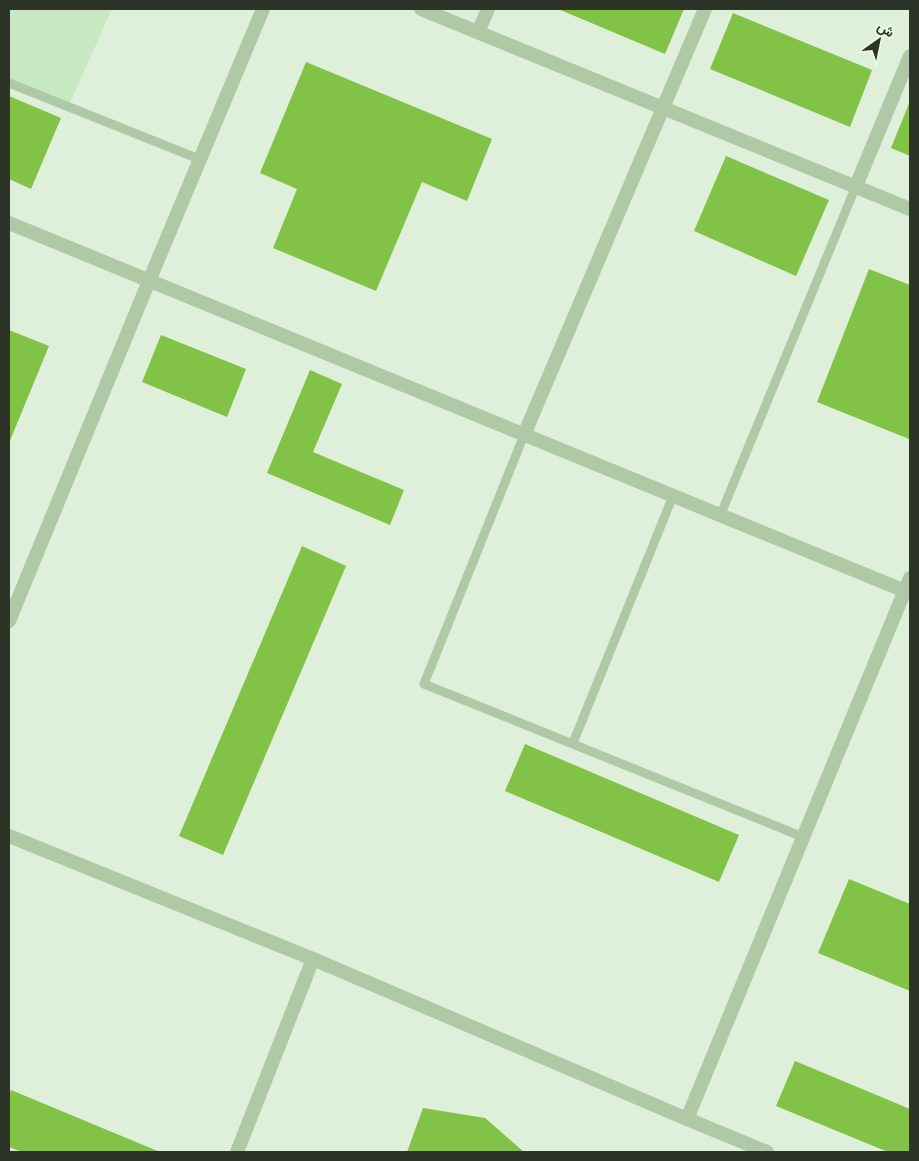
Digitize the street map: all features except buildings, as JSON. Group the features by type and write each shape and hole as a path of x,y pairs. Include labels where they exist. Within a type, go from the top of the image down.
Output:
{"street":[{"path":"9,621 263,9"},
{"path":"421,9 910,209"},
{"path":"478,32 488,9"},
{"path":"524,435 705,9"},
{"path":"856,186 910,56"},
{"path":"9,223 905,591"},
{"path":"687,1119 910,578"},
{"path":"9,836 313,959 768,1152"},
{"path":"236,1152 313,959"}],"lane":[{"path":"9,83 199,160"},
{"path":"720,516 856,186"},
{"path":"524,435 424,684 803,836"},
{"path":"573,743 673,496"}],"shaded area":[{"path":"9,9 112,9 68,107 9,83"}]}
